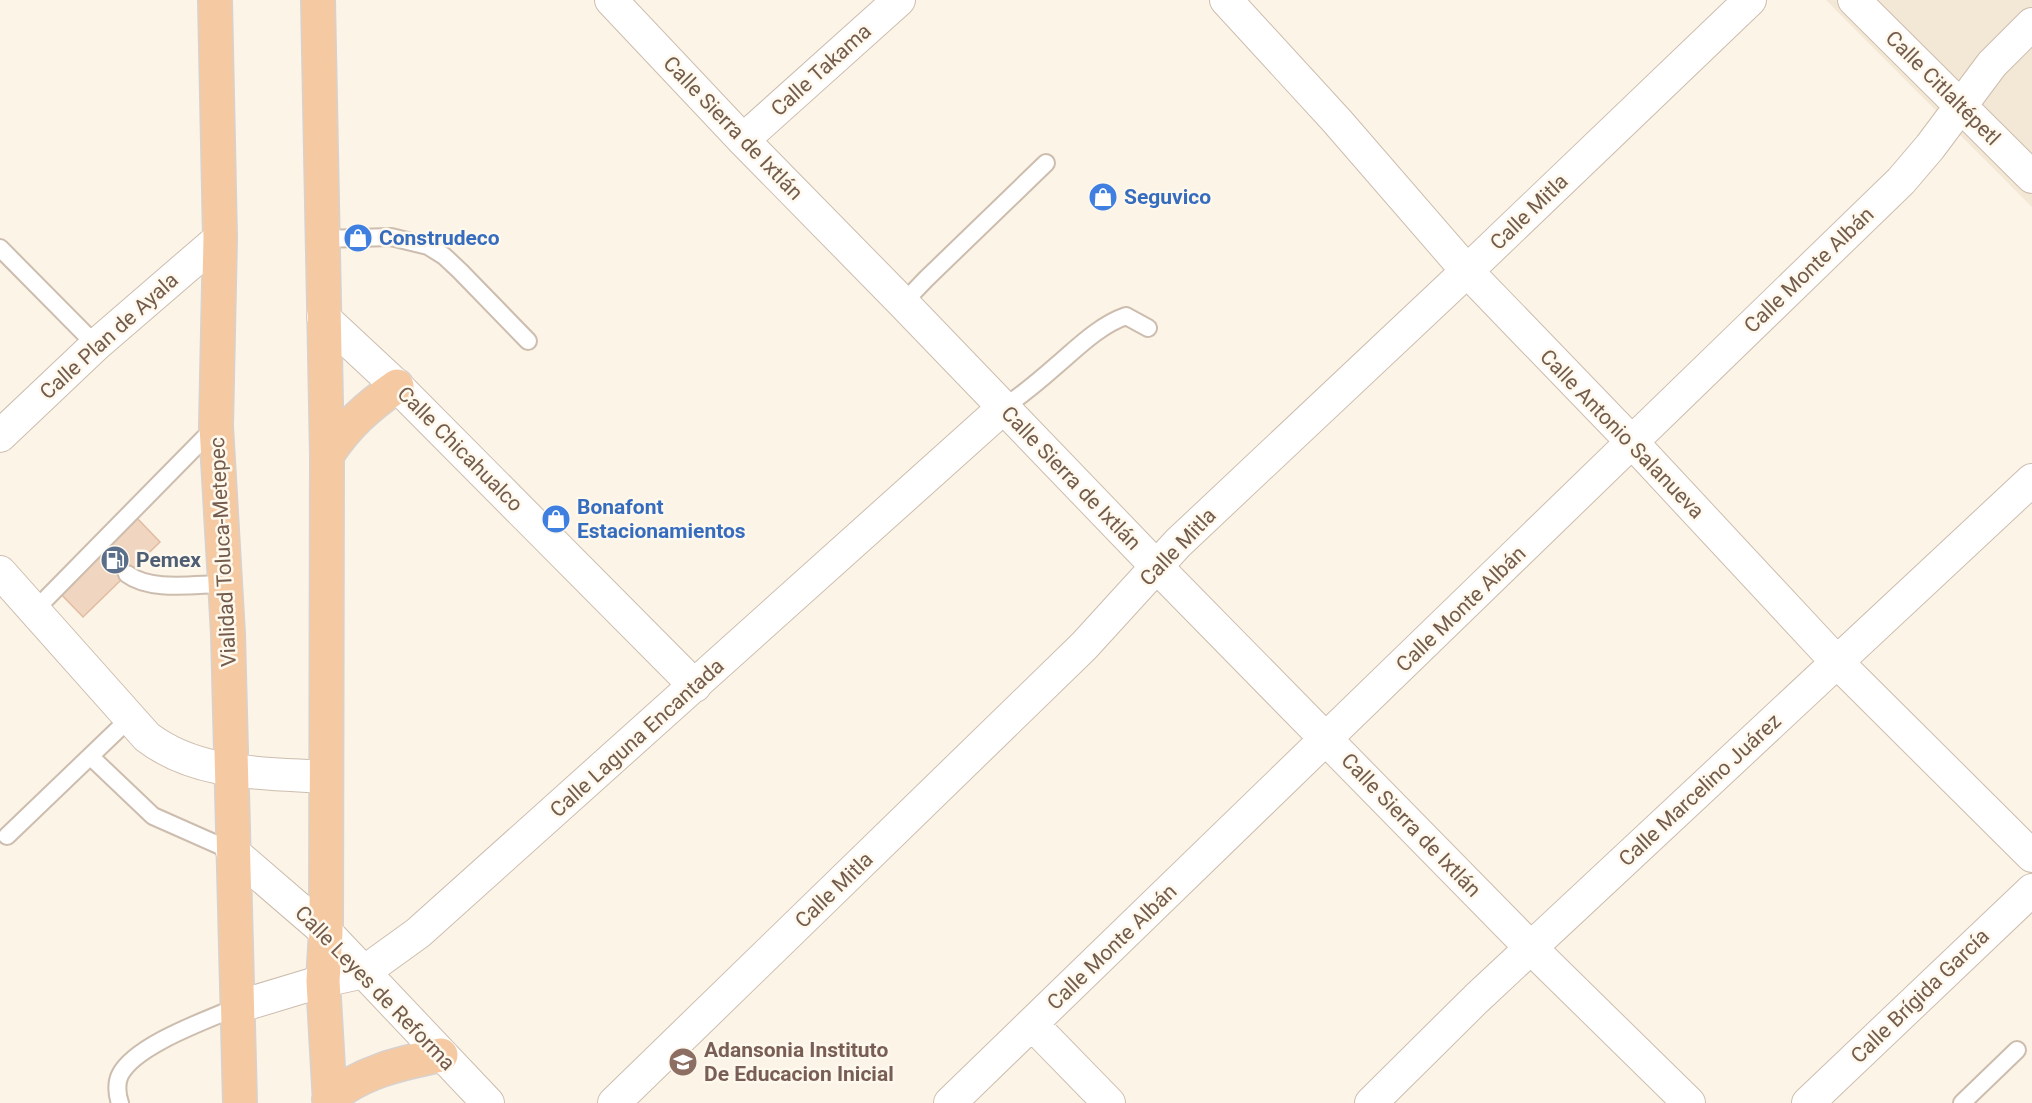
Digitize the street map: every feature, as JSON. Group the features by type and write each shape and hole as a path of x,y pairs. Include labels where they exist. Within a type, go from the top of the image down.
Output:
{"highway":[{"name":"Vialidad Toluca-Metepec","path":"215,0 220,238 216,426 232,771 237,1007 234,1097"},
{"path":"318,0 327,455 326,932 323,981 330,1101"},
{"path":"327,455 344,430 355,419 398,386"},
{"path":"330,1101 341,1089 387,1067 441,1055"}],"street":[{"name":"Calle Sierra de Ixtlán","path":"611,0 743,140 1156,566 1532,949 1689,1103"},
{"name":"Calle Takama","path":"743,140 899,0"},
{"name":"Calle Antonio Salanueva","path":"1226,0 1337,121 1467,271 1632,442 1836,661 2032,856"},
{"name":"Calle Mitla","path":"615,1103 1076,654 1187,535 1750,0"},
{"name":"Calle Citlaltépetl","path":"1854,0 2032,177"},
{"name":"Calle Monte Albán","path":"950,1103 1901,181 1923,156 1992,64 2032,24"},
{"name":"Calle Plan de Ayala","path":"0,436 96,345 220,238"},
{"name":"Calle Chicahualco","path":"323,317 398,386 695,686"},
{"name":"Calle Laguna Encantada","path":"237,1007 323,981 364,972 418,933 1003,408"},
{"name":"Calle Marcelino Juárez","path":"1371,1103 1476,999 2032,480"},
{"path":"0,572 147,737 169,752 232,771 326,777"},
{"name":"Calle Leyes de Reforma","path":"232,851 326,932 488,1103"},
{"name":"Calle Brígida García","path":"1808,1103 2032,890"},
{"path":"1032,1024 1109,1103"}],"lane":[{"path":"903,303 1046,163"},
{"path":"322,239 391,237 428,246 444,256 460,271 528,341"},
{"path":"0,248 96,345"},
{"path":"1003,408 1082,343 1117,319 1126,316 1148,328"},
{"path":"34,611 101,546 216,426"},
{"path":"127,574 140,582 156,585 225,584"},
{"path":"7,836 91,758 130,718"},
{"path":"91,758 153,816 232,851"},
{"path":"120,1103 117,1095 119,1076 133,1060 162,1040 237,1007"},
{"path":"1962,1103 2017,1050"}],"shaded area":[{"path":"1826,0 2032,0 2032,207"}],"building":[{"name":"Pemex","path":"135,516 160,542 83,617 58,591"}],"place":[{"name":"Seguvico","path":"1103,197"},
{"name":"Construdeco","path":"358,238"},
{"name":"Bonafont Estacionamientos","path":"556,519"},
{"name":"Pemex","path":"115,560"},
{"name":"Adansonia Instituto De Educacion Inicial","path":"683,1062"}]}
